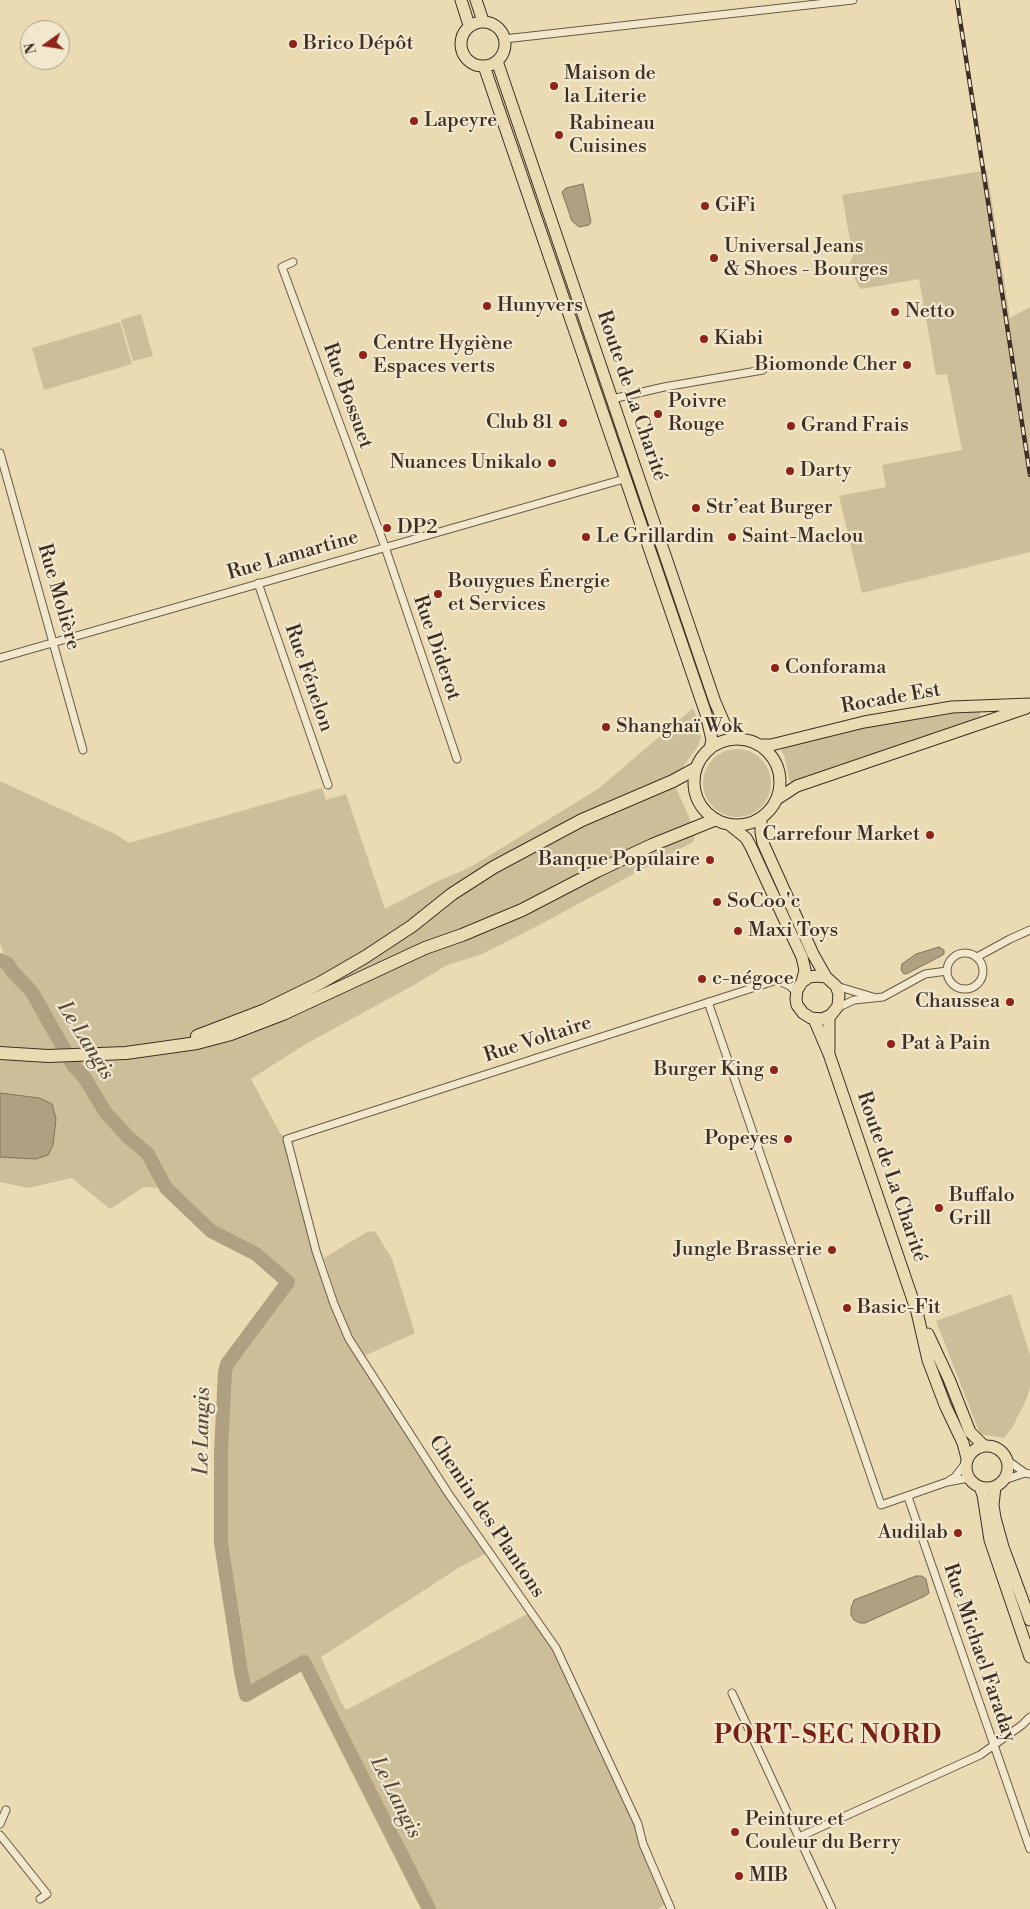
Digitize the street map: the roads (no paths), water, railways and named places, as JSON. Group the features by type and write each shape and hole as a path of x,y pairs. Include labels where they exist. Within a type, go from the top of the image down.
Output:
{"highway":[{"path":"164,1048 265,1010 320,983 366,957 452,894 494,867 582,820 673,781 695,769"},
{"path":"0,1053 81,1056 126,1053 197,1043 231,1034 283,1014 425,948 522,910 644,849 714,820"}],"main road":[{"path":"462,0 469,25"},
{"path":"476,0 483,21"},
{"path":"483,21 495,25 501,31 504,39 504,50 497,61 484,66 468,61 462,53 460,46 461,37 469,25 483,21"},
{"name":"Route de La Charité","path":"497,61 715,702 725,725 738,738"},
{"name":"Route de La Charité","path":"484,66 706,714 712,740 710,748"},
{"name":"Rocade Est","path":"760,745 770,745 864,722 952,707 1030,705"},
{"name":"Rocade Est","path":"777,799 797,786 1030,705"},
{"path":"731,826 747,825 762,818 771,810 780,788 780,775 770,753 750,740 738,738 723,741 710,748 701,757 695,769 693,784 696,798 703,811 714,820 731,826 746,838 802,957 805,970 796,1002 800,1011 808,1017 822,1019 833,1012 840,997 836,986 826,977 813,954 763,843 761,832 762,818"},
{"path":"799,987 815,976 826,977"},
{"name":"Route de La Charité","path":"829,1054 833,1012"},
{"name":"Route de La Charité","path":"814,1019 829,1054 917,1312 928,1360 966,1461"},
{"name":"Route de La Charité","path":"917,1312 938,1355 970,1432 983,1445"},
{"path":"1030,1620 1003,1547 993,1505 999,1483 1008,1470 1007,1460 1004,1453 998,1448 983,1445 974,1450 966,1461 969,1478 980,1487 983,1494 990,1540 1030,1657"},
{"path":"980,1487 987,1488 999,1483"}],"street":[{"path":"504,39 854,0"},
{"name":"Rue Bossuet","path":"293,262 282,267 385,547"},
{"path":"612,400 664,387 763,370"},
{"name":"Rue Molière","path":"0,453 83,750"},
{"name":"Rue Lamartine","path":"0,658 258,582 624,479"},
{"name":"Rue Diderot","path":"385,547 457,759"},
{"name":"Rue Fénelon","path":"258,582 328,785"},
{"path":"977,957 1030,930"},
{"path":"960,953 966,953 977,957 983,968 983,974 978,984 973,988 961,989 948,977 947,971 951,960 960,953"},
{"path":"833,1012 848,1002 882,997 925,974 947,971"},
{"name":"Rue Voltaire","path":"287,1139 777,980 790,986 799,987"},
{"path":"836,986 873,997"},
{"path":"708,1002 881,1505 946,1482 955,1477 966,1461"},
{"name":"Chemin des Plantons","path":"287,1139 316,1251 341,1322 349,1339 448,1493 556,1648 638,1824 643,1844 671,1909"},
{"path":"1007,1460 1027,1474"},
{"path":"999,1483 1027,1474"},
{"path":"946,1482 969,1478"},
{"name":"Rue Michael Faraday","path":"908,1497 1030,1849"},
{"path":"732,1693 832,1909"},
{"path":"798,1837 980,1755 1026,1725 1030,1717"},
{"path":"0,1824 6,1810"},
{"path":"0,1835 47,1894 40,1900"}],"waterway":[{"name":"Le Langis","path":"0,960 8,964 12,971 32,992 73,1065 84,1077 106,1113 128,1137 148,1154 166,1188 211,1231 256,1254 288,1282 227,1364 225,1372 221,1450 221,1543 246,1695 304,1662 429,1909"}],"railway":[{"path":"957,0 1030,475"}],"place":[{"name":"Brico Dépôt","path":"293,44"},
{"name":"Maison de la Literie","path":"554,86"},
{"name":"Lapeyre","path":"414,121"},
{"name":"Rabineau Cuisines","path":"559,135"},
{"name":"GiFi","path":"705,206"},
{"name":"Universal Jeans & Shoes - Bourges","path":"714,258"},
{"name":"Hunyvers","path":"487,306"},
{"name":"Netto","path":"895,312"},
{"name":"Kiabi","path":"704,339"},
{"name":"Centre Hygiène Espaces verts","path":"363,355"},
{"name":"Biomonde Cher","path":"907,365"},
{"name":"Poivre Rouge","path":"658,414"},
{"name":"Club 81","path":"563,423"},
{"name":"Grand Frais","path":"791,426"},
{"name":"Nuances Unikalo","path":"552,463"},
{"name":"Darty","path":"790,471"},
{"name":"Str’eat Burger","path":"696,508"},
{"name":"DP2","path":"387,528"},
{"name":"Le Grillardin","path":"586,537"},
{"name":"Saint-Maclou","path":"732,537"},
{"name":"Bouygues Énergie et Services","path":"438,594"},
{"name":"Conforama","path":"775,668"},
{"name":"Shanghaï Wok","path":"606,727"},
{"name":"Carrefour Market","path":"930,835"},
{"name":"Banque Populaire","path":"710,860"},
{"name":"SoCoo'c","path":"717,902"},
{"name":"Maxi Toys","path":"738,931"},
{"name":"c-négoce","path":"702,979"},
{"name":"Chaussea","path":"1010,1002"},
{"name":"Pat à Pain","path":"891,1044"},
{"name":"Burger King","path":"774,1070"},
{"name":"Popeyes","path":"788,1139"},
{"name":"Buffalo Grill","path":"939,1208"},
{"name":"Jungle Brasserie","path":"832,1250"},
{"name":"Basic-Fit","path":"847,1308"},
{"name":"Audilab","path":"958,1533"},
{"name":"Peinture et Couleur du Berry","path":"735,1832"},
{"name":"MIB","path":"739,1876"}],"district":[{"name":"PORT-SEC NORD","path":"828,1737"}]}
